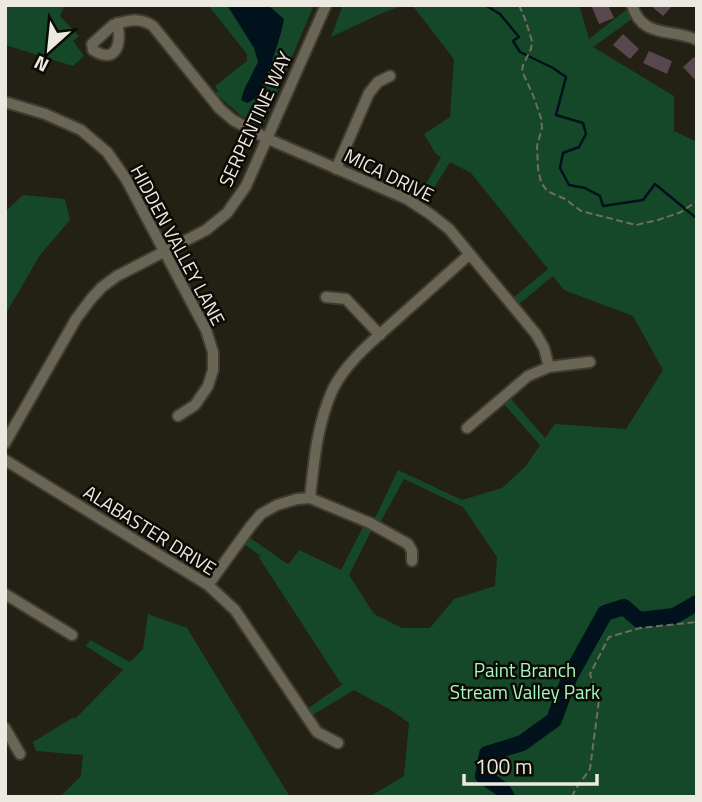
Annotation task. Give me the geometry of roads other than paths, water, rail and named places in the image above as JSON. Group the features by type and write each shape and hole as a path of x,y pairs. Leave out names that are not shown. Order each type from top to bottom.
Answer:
{"street":[{"name":"SERPENTINE WAY","path":"5,443 76,319 102,287 117,276 206,230 227,213 246,186 326,5"},
{"path":"632,5 634,14 654,31 697,40"},
{"name":"MICA DRIVE","path":"117,23 128,20 145,21 153,26 220,109 233,120 268,139 407,199 449,229 536,334 544,348 549,367"},
{"path":"335,169 369,93 378,82 390,76"},
{"name":"HIDDEN VALLEY LANE","path":"5,102 45,114 81,130 107,152 126,179 206,330 213,352 213,370 208,386 195,405 178,416"},
{"path":"310,498 316,442 334,387 348,366 470,254"},
{"path":"327,297 346,299 380,335"},
{"path":"467,428 528,376 549,367 590,362"},
{"name":"ALABASTER DRIVE","path":"5,460 208,585 235,610 317,733 338,743"},
{"path":"208,585 261,514 277,505 297,499 310,498 370,523 408,544 412,551 412,561"},
{"path":"5,594 72,635"},
{"path":"5,728 20,754"}],"water":[{"path":"227,5 268,5 284,19 264,82 256,97 247,103 241,100 258,62 254,48"}],"waterway":[{"path":"485,5 500,14 519,37 513,41 520,52 566,77 556,115 583,123 586,134 579,147 563,153 560,168 569,185 585,188 600,196 603,206 643,200 655,184 697,216"},
{"path":"507,797 502,789 483,776 487,754 522,743 554,720 570,676 605,613 624,607 639,620 674,616 697,603"}],"park label":[{"name":"Paint Branch Stream Valley Park","path":"525,681"}]}
